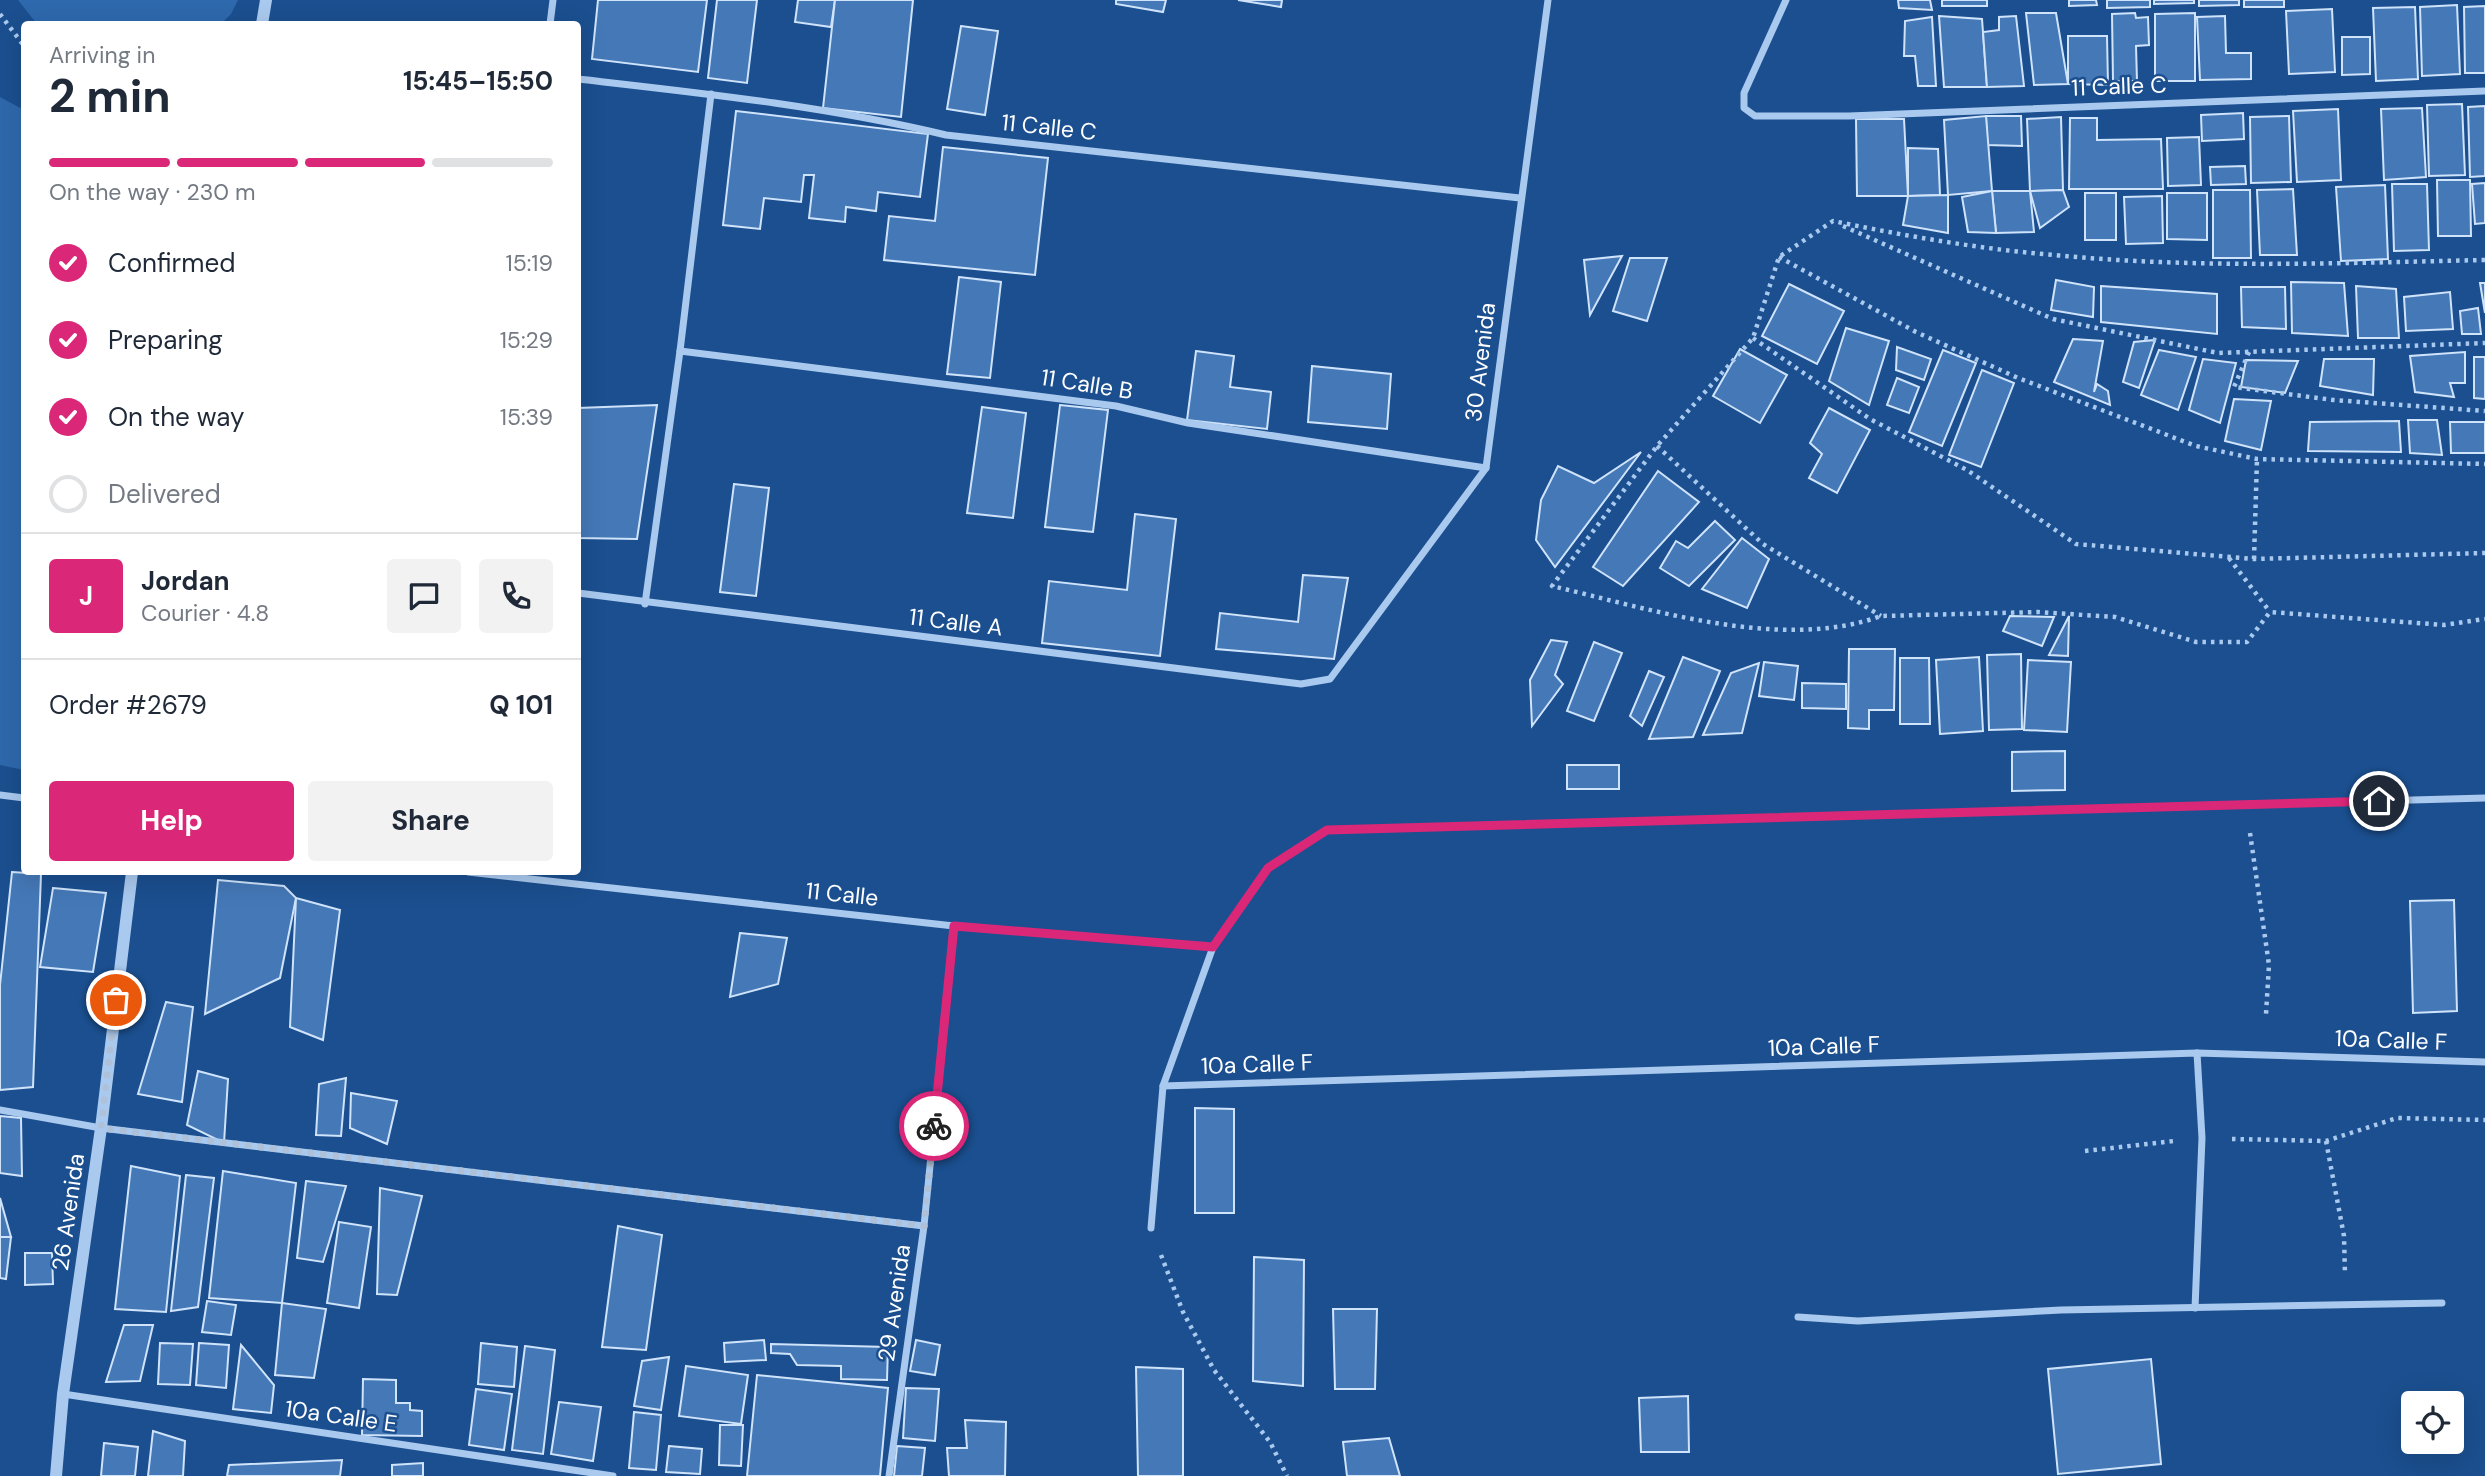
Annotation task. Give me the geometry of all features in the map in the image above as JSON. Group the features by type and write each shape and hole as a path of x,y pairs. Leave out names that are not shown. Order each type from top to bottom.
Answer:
{"street":[{"path":"262,21 266,0"},
{"path":"550,21 553,0"},
{"name":"30 Avenida","path":"1330,679 1486,468 1548,0"},
{"name":"11 Calle C","path":"1786,0 1744,93 1744,107 1755,116 1850,116 2485,91"},
{"name":"11 Calle C","path":"581,79 711,94 860,116 946,135 1520,198"},
{"path":"645,604 680,351 711,94"},
{"name":"11 Calle B","path":"680,351 1116,406 1188,424 1486,468"},
{"name":"11 Calle A","path":"581,593 645,604 1301,684 1330,679"},
{"path":"0,795 21,798"},
{"path":"1151,1228 1163,1086 1213,947 1268,868 1327,830 2485,798"},
{"name":"26 Avenida","path":"56,1476 63,1394 101,1128 132,875"},
{"name":"11 Calle","path":"495,875 954,926 1213,947"},
{"name":"29 Avenida","path":"889,1476 924,1226 954,926"},
{"path":"2195,1308 2202,1138 2197,1053"},
{"name":"10a Calle F","path":"1163,1086 2197,1053 2485,1062"},
{"path":"0,1110 101,1128 924,1226"},
{"path":"1798,1317 1858,1321 2061,1310 2316,1303 2442,1303"},
{"name":"10a Calle E","path":"63,1394 613,1476"}],"path":[{"path":"0,14 21,43"},
{"path":"1833,221 2053,319 2218,353 2485,343"},
{"path":"2270,612 2247,642 2196,642 2115,617 2038,612 1881,616 1856,625 1777,629 1681,616 1552,586 1657,446 1753,338 1779,257 1833,221 1918,239 2055,256 2265,264 2485,260"},
{"path":"1779,257 1916,332 2018,379 2196,446 2258,459 2485,464"},
{"path":"1753,338 1870,419 1967,470 2076,544 2253,559 2485,553"},
{"path":"2249,352 2234,387 2333,400 2485,411"},
{"path":"1657,446 1763,544 1881,616"},
{"path":"2253,559 2258,459"},
{"path":"2228,557 2270,612 2444,625 2485,618"},
{"path":"2246,805 2269,965 2266,1014"},
{"path":"2085,1151 2202,1138 2326,1141 2397,1118 2485,1120"},
{"path":"2326,1141 2344,1236 2346,1288"},
{"path":"1151,1228 1182,1312 1214,1370 1270,1442 1287,1476"}],"shaded area":[{"path":"18,0 238,0 224,21 35,21"},
{"path":"0,97 21,108 21,769 0,765"}],"building":[{"path":"598,0 707,0 698,72 592,59"},
{"path":"717,0 757,0 747,83 708,78"},
{"path":"798,0 835,0 831,27 795,22"},
{"path":"835,0 913,0 901,117 823,108"},
{"path":"1116,0 1166,0 1163,12 1116,4"},
{"path":"1238,0 1282,0 1281,7"},
{"path":"1898,0 1930,0 1932,10 1899,8"},
{"path":"1942,0 1987,0 1987,6 1942,6"},
{"path":"2069,0 2096,0 2097,5 2069,6"},
{"path":"2107,0 2150,0 2150,7 2107,8"},
{"path":"2154,0 2194,0 2194,3 2154,4"},
{"path":"2199,0 2239,0 2239,5 2199,6"},
{"path":"2244,0 2284,0 2284,7 2244,7"},
{"path":"2457,5 2460,74 2422,76 2420,7"},
{"path":"2485,6 2485,73 2465,73 2464,7"},
{"path":"2415,7 2418,79 2376,81 2373,8"},
{"path":"2332,9 2335,72 2289,74 2286,11"},
{"path":"2026,13 2056,13 2068,84 2034,85"},
{"path":"2135,13 2136,18 2148,17 2149,45 2136,46 2137,81 2113,81 2112,14"},
{"path":"2195,13 2195,81 2155,81 2155,14"},
{"path":"1939,16 1982,19 1987,87 1944,87"},
{"path":"2016,16 2024,86 1987,87 1983,32 1999,30 1999,17"},
{"path":"2225,16 2226,53 2251,53 2251,79 2200,80 2197,17"},
{"path":"1932,17 1936,86 1918,86 1915,56 1904,56 1905,21"},
{"path":"961,26 998,31 985,115 947,109"},
{"path":"2068,36 2107,36 2108,85 2068,84"},
{"path":"2342,37 2370,37 2370,74 2342,75"},
{"path":"2462,104 2465,175 2429,176 2427,105"},
{"path":"2485,106 2485,176 2470,177 2468,107"},
{"path":"2422,108 2426,177 2384,180 2381,109"},
{"path":"2338,109 2341,180 2297,182 2293,111"},
{"path":"736,111 928,134 920,197 878,192 876,211 846,207 845,222 809,218 814,175 804,175 801,202 764,198 760,229 723,225"},
{"path":"2243,113 2244,139 2202,141 2201,115"},
{"path":"1986,116 2021,116 2022,146 1987,145"},
{"path":"1986,116 1992,191 1948,195 1944,120"},
{"path":"2289,116 2291,182 2251,183 2250,117"},
{"path":"2061,117 2063,190 2030,191 2027,119"},
{"path":"2070,118 2097,118 2097,140 2161,139 2163,189 2069,189"},
{"path":"1856,119 1904,119 1908,196 1857,196"},
{"path":"2199,137 2201,185 2168,186 2167,138"},
{"path":"943,147 1048,158 1035,275 884,260 889,216 935,221"},
{"path":"1908,148 1938,149 1940,195 1908,196"},
{"path":"2245,166 2246,184 2211,185 2210,167"},
{"path":"2437,180 2470,180 2471,236 2438,236"},
{"path":"2485,183 2485,223 2475,224 2472,184"},
{"path":"2392,184 2427,184 2429,250 2394,251"},
{"path":"2385,185 2388,259 2341,261 2336,187"},
{"path":"2293,189 2297,255 2260,255 2257,190"},
{"path":"2063,190 2069,207 2040,228 2030,191"},
{"path":"2213,190 2250,190 2251,258 2213,258"},
{"path":"1992,191 2030,191 2034,232 1996,233"},
{"path":"1992,191 1996,233 1968,232 1962,197"},
{"path":"2085,193 2116,193 2116,240 2085,240"},
{"path":"2167,193 2207,193 2207,240 2167,239"},
{"path":"1948,195 1948,233 1903,225 1908,196"},
{"path":"2162,196 2163,243 2126,244 2124,197"},
{"path":"1622,256 1590,315 1584,260"},
{"path":"1630,258 1667,258 1647,321 1613,311"},
{"path":"959,277 1001,282 990,378 947,374"},
{"path":"2056,280 2094,287 2093,317 2051,310"},
{"path":"2291,282 2344,283 2348,336 2292,333"},
{"path":"2480,283 2485,283 2485,313"},
{"path":"1789,284 1844,311 1817,364 1762,336"},
{"path":"2101,286 2217,294 2217,334 2101,322"},
{"path":"2356,286 2396,289 2399,338 2358,338"},
{"path":"2241,287 2285,287 2286,329 2242,327"},
{"path":"2450,292 2453,329 2406,331 2404,297"},
{"path":"2478,308 2481,334 2462,334 2460,311"},
{"path":"1846,328 1889,341 1869,405 1829,381"},
{"path":"2073,339 2103,341 2094,392 2097,384 2108,391 2110,405 2054,382"},
{"path":"2155,340 2139,388 2123,382 2134,342"},
{"path":"1897,347 1931,359 1924,380 1896,370"},
{"path":"1740,349 1787,375 1760,423 1713,396"},
{"path":"1943,350 1976,363 1942,446 1909,432"},
{"path":"2159,350 2196,357 2178,410 2141,395"},
{"path":"1196,351 1234,356 1230,387 1271,392 1267,429 1187,420"},
{"path":"2465,352 2465,383 2450,383 2454,397 2415,392 2410,356"},
{"path":"2474,357 2485,357 2485,399 2474,398"},
{"path":"2203,359 2236,363 2220,423 2189,410"},
{"path":"2324,359 2374,359 2373,395 2320,386"},
{"path":"2246,360 2298,361 2285,393 2241,387"},
{"path":"1312,366 1391,374 1387,429 1308,422"},
{"path":"1982,370 2014,383 1981,467 1949,455"},
{"path":"1897,378 1919,387 1909,413 1887,405"},
{"path":"2234,399 2271,401 2261,450 2225,441"},
{"path":"657,405 637,539 581,538 581,408"},
{"path":"1060,405 1108,410 1093,532 1045,527"},
{"path":"982,407 1026,413 1013,518 967,513"},
{"path":"1829,408 1870,430 1837,493 1809,478 1822,454 1810,443"},
{"path":"2408,420 2437,420 2442,455 2410,453"},
{"path":"2399,421 2401,452 2308,451 2310,422"},
{"path":"2450,422 2485,422 2485,453 2451,453"},
{"path":"1641,452 1555,567 1536,540 1541,500 1558,466 1594,483"},
{"path":"1658,471 1699,502 1623,586 1593,567"},
{"path":"734,484 769,488 756,596 720,592"},
{"path":"1135,514 1176,519 1160,656 1042,643 1049,581 1127,590"},
{"path":"1715,521 1735,540 1689,586 1660,568 1676,541 1688,548"},
{"path":"1742,538 1769,559 1747,608 1702,589"},
{"path":"1303,575 1348,578 1334,659 1216,649 1220,613 1298,622"},
{"path":"2010,616 2054,617 2042,646 2003,631"},
{"path":"2069,616 2068,656 2049,655"},
{"path":"1551,640 1567,642 1555,675 1563,684 1532,726 1530,680"},
{"path":"1594,642 1622,653 1594,721 1567,711"},
{"path":"1849,649 1895,649 1894,710 1869,710 1869,729 1848,728"},
{"path":"2021,654 2022,729 1989,730 1987,655"},
{"path":"1683,657 1720,671 1693,737 1649,739"},
{"path":"1979,657 1983,731 1940,734 1936,660"},
{"path":"1900,658 1929,658 1930,724 1900,724"},
{"path":"2028,660 2071,662 2067,732 2024,730"},
{"path":"1764,662 1798,666 1794,700 1759,696"},
{"path":"1759,663 1742,733 1703,735 1731,673"},
{"path":"1649,671 1664,677 1642,726 1630,716"},
{"path":"1802,683 1846,684 1846,709 1802,708"},
{"path":"2065,751 2065,790 2012,791 2012,752"},
{"path":"1567,765 1619,765 1619,789 1567,789"},
{"path":"12,872 41,875 33,1087 0,1090 0,985"},
{"path":"218,880 284,886 296,898 280,978 205,1014"},
{"path":"53,888 106,893 93,972 40,967"},
{"path":"296,898 340,910 323,1040 290,1027"},
{"path":"2454,900 2457,1011 2413,1013 2410,901"},
{"path":"740,933 787,938 778,984 730,997"},
{"path":"166,1002 193,1007 182,1102 138,1094"},
{"path":"198,1071 228,1079 224,1143 187,1125"},
{"path":"346,1078 341,1136 316,1135 319,1084"},
{"path":"351,1093 397,1101 387,1144 350,1128"},
{"path":"1195,1108 1234,1109 1234,1213 1195,1213"},
{"path":"0,1116 21,1118 22,1176 0,1173"},
{"path":"131,1166 180,1176 166,1312 115,1309"},
{"path":"223,1171 296,1183 282,1303 209,1298"},
{"path":"186,1175 214,1178 198,1307 171,1311"},
{"path":"306,1181 346,1186 323,1262 297,1258"},
{"path":"380,1188 422,1196 397,1295 377,1294"},
{"path":"0,1198 11,1237 0,1237"},
{"path":"339,1222 371,1227 359,1308 327,1303"},
{"path":"618,1226 662,1235 646,1350 602,1347"},
{"path":"0,1237 11,1237 6,1279 0,1278"},
{"path":"25,1253 52,1253 53,1284 25,1285"},
{"path":"1254,1257 1304,1260 1303,1386 1253,1381"},
{"path":"207,1301 236,1305 231,1335 202,1332"},
{"path":"282,1303 326,1309 314,1378 275,1375"},
{"path":"1333,1309 1377,1309 1375,1389 1335,1389"},
{"path":"124,1325 153,1325 140,1381 106,1382"},
{"path":"764,1340 766,1360 725,1362 724,1343"},
{"path":"916,1340 940,1345 935,1375 910,1371"},
{"path":"160,1343 193,1344 190,1385 158,1384"},
{"path":"199,1343 229,1345 226,1388 196,1385"},
{"path":"481,1343 517,1347 514,1387 478,1384"},
{"path":"771,1344 888,1347 887,1380 841,1379 841,1366 797,1365 790,1354 771,1353"},
{"path":"241,1345 274,1385 271,1413 233,1409"},
{"path":"525,1346 555,1350 543,1454 512,1450"},
{"path":"669,1357 661,1410 634,1406 642,1361"},
{"path":"2151,1359 2161,1464 2058,1474 2048,1369"},
{"path":"686,1366 748,1375 741,1424 679,1416"},
{"path":"1136,1367 1183,1369 1183,1476 1138,1476"},
{"path":"757,1375 888,1388 880,1476 747,1476"},
{"path":"363,1379 396,1380 396,1403 410,1403 410,1410 422,1411 422,1436 362,1435"},
{"path":"906,1388 939,1389 935,1441 903,1438"},
{"path":"476,1389 512,1394 504,1450 469,1445"},
{"path":"1688,1396 1689,1452 1641,1452 1639,1398"},
{"path":"559,1402 601,1407 593,1461 551,1454"},
{"path":"634,1412 661,1415 656,1470 629,1468"},
{"path":"965,1420 1006,1422 1005,1476 949,1476 947,1448 967,1448"},
{"path":"720,1425 743,1425 741,1466 719,1465"},
{"path":"153,1431 185,1441 183,1476 148,1476"},
{"path":"1389,1438 1400,1476 1347,1476 1343,1442"},
{"path":"104,1443 138,1447 135,1476 101,1476"},
{"path":"669,1446 702,1449 700,1474 666,1472"},
{"path":"897,1446 925,1448 922,1476 894,1476"},
{"path":"342,1460 340,1476 227,1476 229,1465"},
{"path":"423,1463 423,1476 392,1476 392,1465"}],"way so far":[{"path":"116,1000 101,1128 924,1226 934,1126"}],"route":[{"path":"934,1126 954,926 1213,947 1268,868 1327,830 2379,801"}]}
